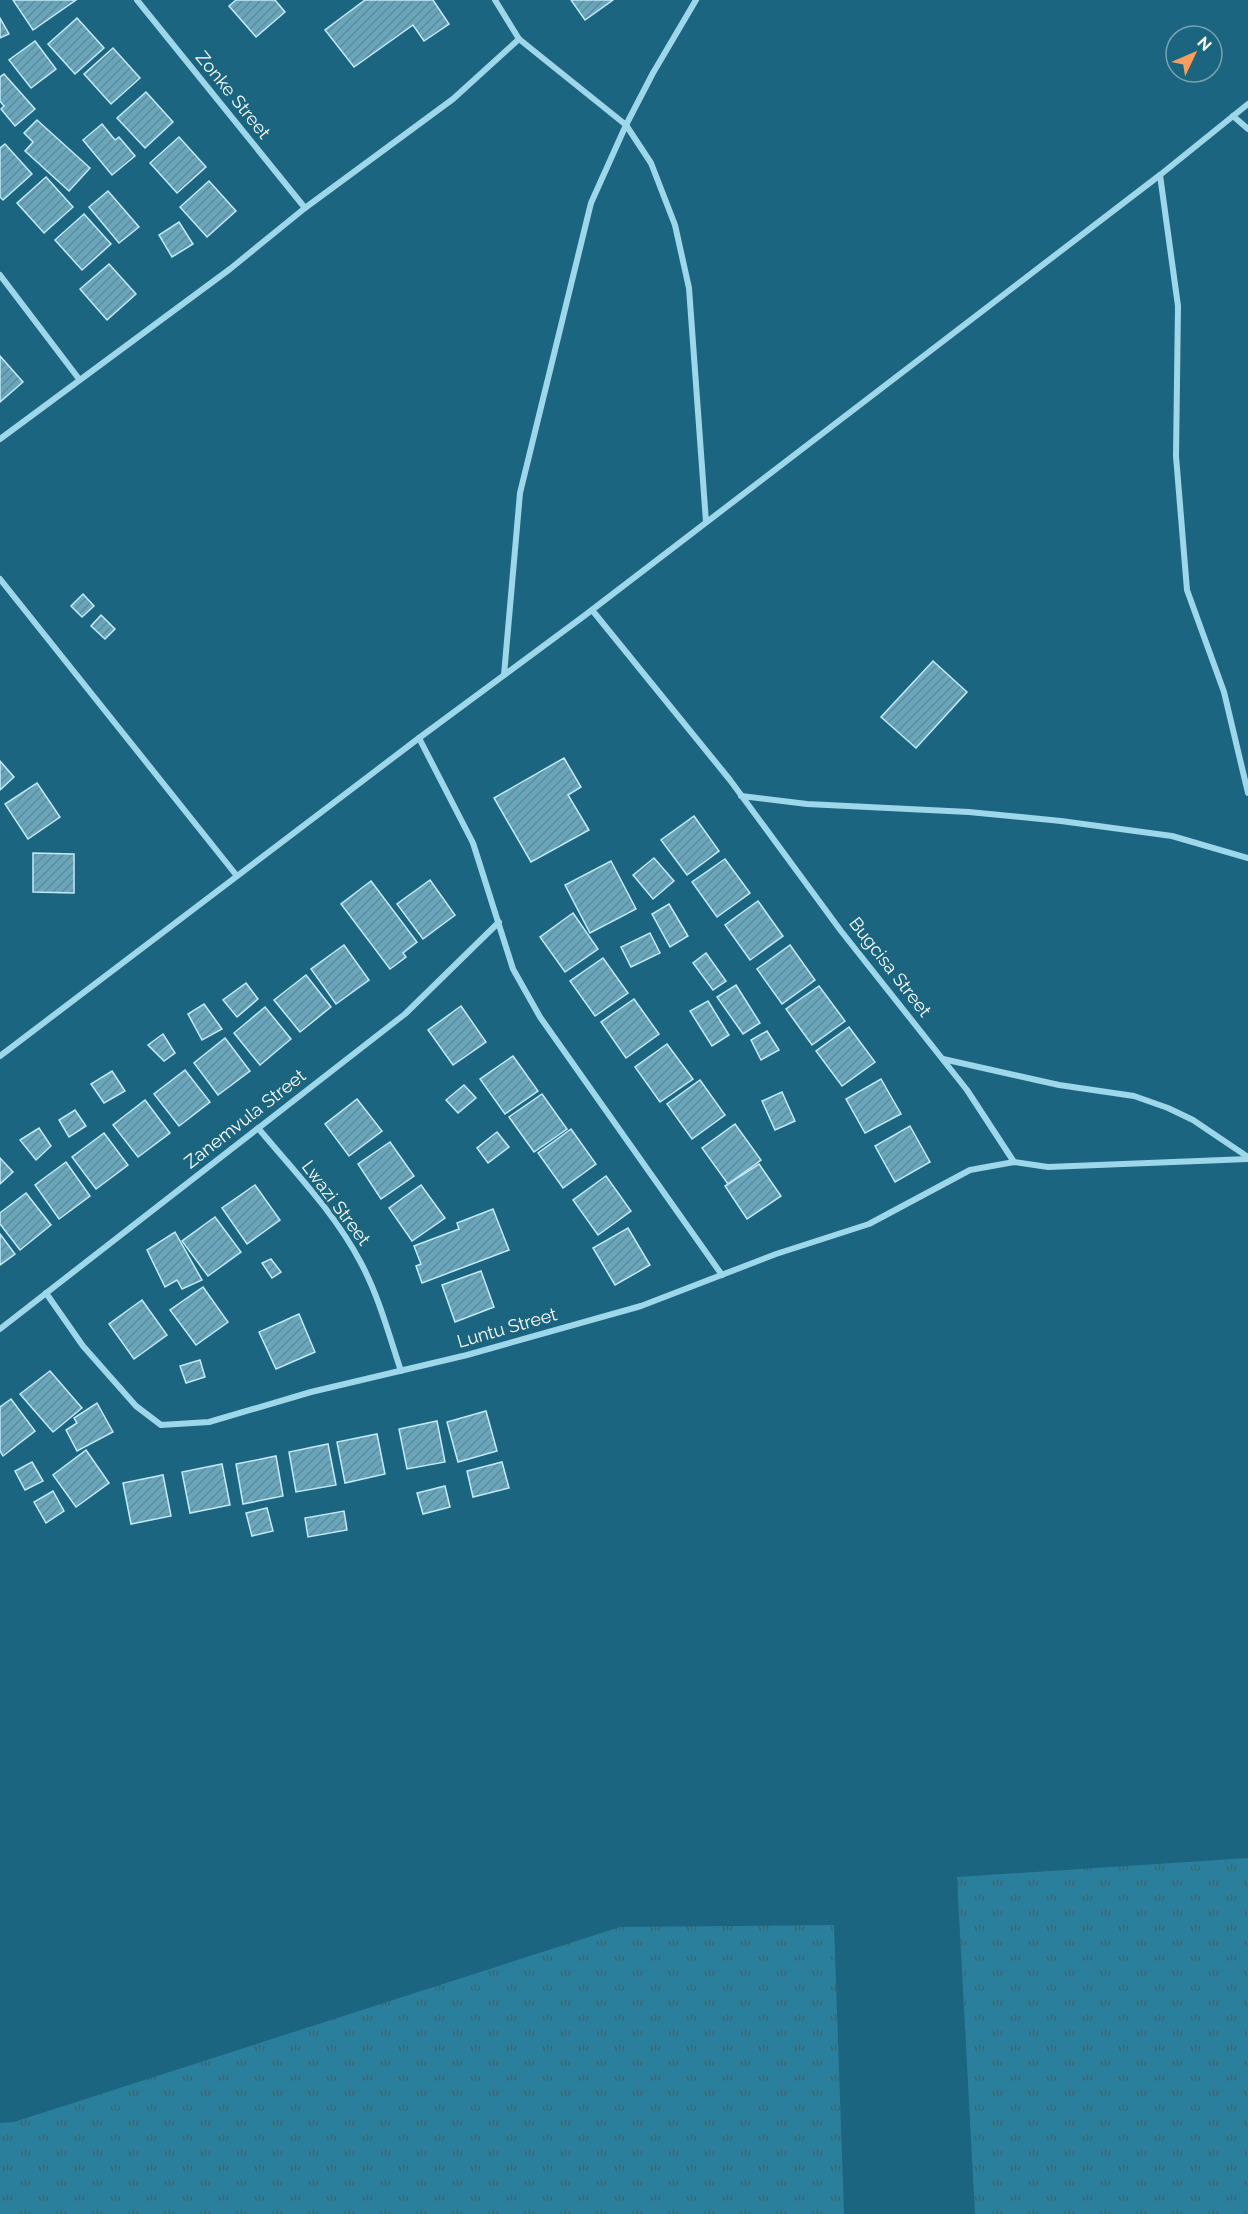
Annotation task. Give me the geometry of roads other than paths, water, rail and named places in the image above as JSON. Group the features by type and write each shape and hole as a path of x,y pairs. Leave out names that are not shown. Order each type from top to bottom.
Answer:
{"street":[{"name":"Zonke Street","path":"136,0 305,208"},
{"path":"495,0 519,39 626,125 651,163 675,225 690,288 706,522"},
{"path":"504,675 520,493 591,203 626,125 696,0"},
{"path":"0,439 230,269 305,208 453,99 519,39"},
{"path":"0,1056 419,738 592,610 1160,175 1248,104"},
{"path":"1233,116 1248,129"},
{"path":"1160,175 1178,306 1176,456 1187,590 1224,692 1248,793"},
{"path":"0,275 79,379"},
{"path":"0,579 237,876"},
{"name":"Bugcisa Street","path":"592,610 741,796 842,931 967,1090 1014,1162"},
{"path":"419,738 473,843 513,969 540,1017 722,1275"},
{"path":"741,796 807,804 969,812 1061,821 1172,836 1248,858"},
{"name":"Zanemvula Street","path":"0,1329 405,1014 499,922"},
{"path":"943,1059 1059,1085 1134,1096 1193,1120 1248,1158"},
{"name":"Lwazi Street","path":"258,1128 336,1222 361,1263 377,1300 401,1371"},
{"path":"1014,1162 1048,1167 1248,1158"},
{"name":"Luntu Street","path":"46,1293 83,1346 136,1406 161,1425 209,1422 312,1392 467,1355 641,1306 776,1254 869,1224 970,1170 1014,1162"}]}
